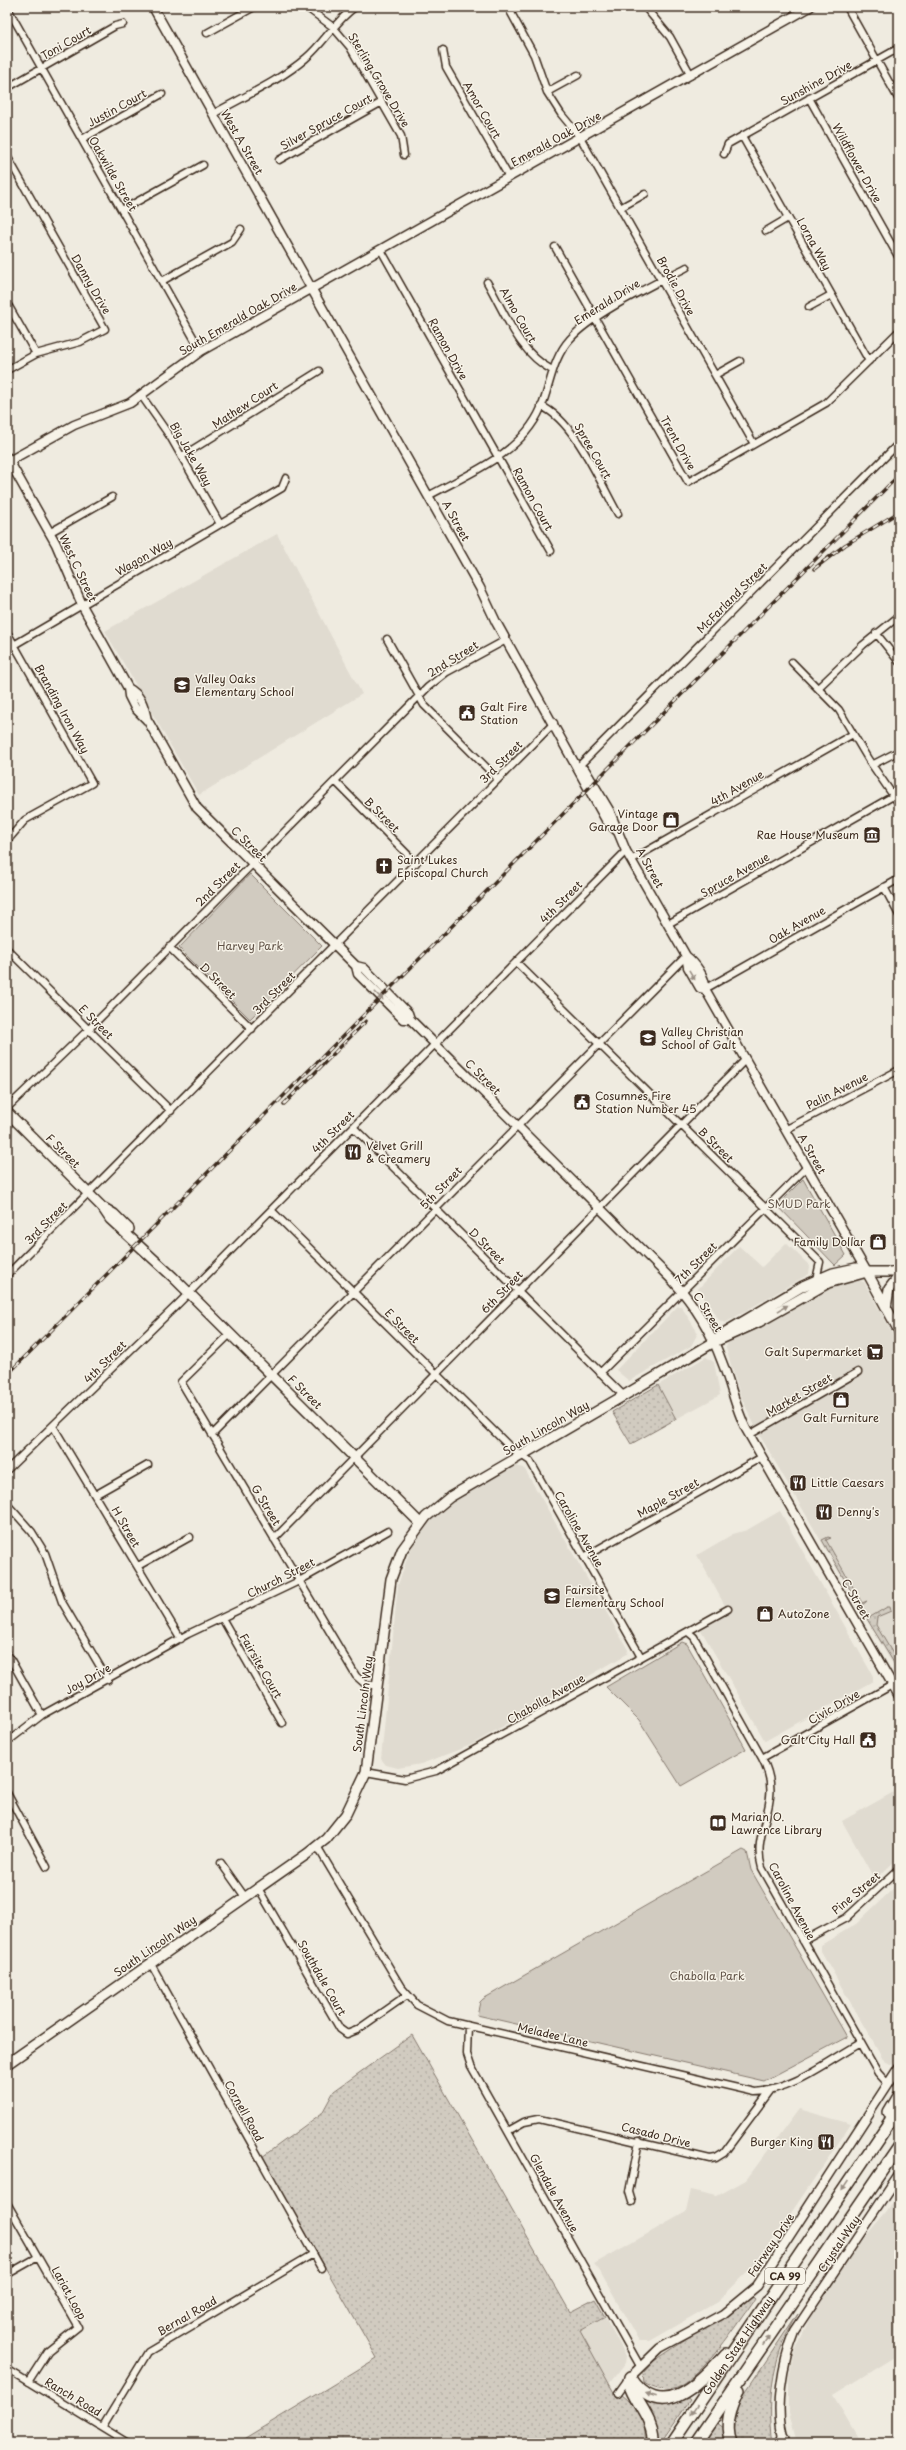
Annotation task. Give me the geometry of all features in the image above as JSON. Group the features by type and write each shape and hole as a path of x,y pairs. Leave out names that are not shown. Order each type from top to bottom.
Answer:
{"highway":[{"path":"861,2162 899,2096"},
{"name":"Golden State Highway","path":"672,2443 899,2108"},
{"name":"Golden State Highway","path":"696,2443 899,2146"},
{"path":"629,2378 638,2390 652,2397 669,2397 685,2393 701,2382 756,2320"},
{"path":"731,2443 728,2432 729,2415 750,2365"},
{"path":"629,2378 636,2400 649,2419 652,2443"}],"main road":[{"name":"F Street","path":"7,1112 102,1207 114,1214 188,1293 420,1523"},
{"name":"South Lincoln Way","path":"714,1342 728,1330 816,1280 856,1268 867,1272"},
{"path":"867,1272 899,1272"},
{"name":"South Lincoln Way","path":"7,2064 317,1846 346,1814 366,1772 391,1579 402,1550 420,1523 450,1497 714,1342 759,1322 828,1283 867,1272"},
{"name":"A Street","path":"867,1272 899,1331"},
{"path":"886,1308 890,1289 899,1276"}],"street":[{"name":"Oakwilde Street","path":"7,7 201,351"},
{"name":"West A Street","path":"153,7 312,289"},
{"path":"207,33 254,7"},
{"name":"Sterling Grove Drive","path":"306,7 333,27 350,47 401,136 404,156"},
{"path":"214,114 298,65 315,50 333,27 355,7"},
{"name":"Brodie Drive","path":"517,7 510,11 534,55 547,92 561,114 580,137 754,444"},
{"path":"645,7 670,37 691,74"},
{"name":"Emerald Oak Drive","path":"312,289 810,7"},
{"path":"847,7 899,100"},
{"name":"Toni Court","path":"42,68 123,24"},
{"name":"Sunshine Drive","path":"724,154 728,144 899,48"},
{"name":"Amor Court","path":"443,50 446,67 509,177"},
{"path":"7,88 42,68"},
{"path":"547,92 578,75"},
{"name":"Justin Court","path":"82,139 162,94"},
{"name":"Wildflower Drive","path":"809,98 899,258"},
{"name":"Silver Spruce Court","path":"279,160 382,102"},
{"name":"Lorna Way","path":"742,136 869,361"},
{"name":"Danny Drive","path":"7,156 105,329 80,342 36,354 7,370"},
{"path":"122,210 203,165"},
{"path":"620,208 645,194"},
{"path":"766,231 788,218"},
{"path":"162,281 232,242 241,229"},
{"path":"555,246 596,318"},
{"name":"Ramon Drive","path":"381,250 498,457"},
{"name":"Emerald Drive","path":"428,496 498,457 524,436 541,406 552,370 570,338 596,318 687,267"},
{"name":"Almo Court","path":"487,282 524,347 534,359 552,370"},
{"name":"South Emerald Oak Drive","path":"8,459 74,426 117,410 141,395 201,351 312,289"},
{"name":"A Street","path":"312,289 428,496 506,640 578,767 585,770 599,793 631,860 686,956 693,962 704,980 705,989 806,1168 867,1272"},
{"path":"809,307 831,294"},
{"path":"7,303 36,354"},
{"name":"Trent Drive","path":"596,318 688,482 826,403 898,333"},
{"path":"715,375 740,361"},
{"name":"Mathew Court","path":"182,456 319,371"},
{"name":"Big Jake Way","path":"141,395 158,418 182,456 220,524"},
{"name":"Spree Court","path":"541,406 556,414 569,428 618,514"},
{"name":"McFarland Street","path":"578,767 899,443"},
{"name":"Ramon Court","path":"498,457 551,551"},
{"name":"West C Street","path":"8,459 64,560 83,606 128,688"},
{"name":"Wagon Way","path":"7,649 83,606 110,587 282,488 286,478"},
{"path":"49,533 112,497"},
{"path":"818,688 876,633 899,616"},
{"name":"Branding Iron Way","path":"7,632 92,783 25,820 7,841"},
{"path":"876,633 899,662"},
{"path":"387,639 425,706 498,779"},
{"name":"2nd Street","path":"7,1108 170,948 419,696 447,672 506,640"},
{"path":"792,662 839,710 872,766 899,804"},
{"name":"C Street","path":"128,688 137,692 143,704 148,721 194,803 334,945 356,966 364,968 408,1013 410,1019 682,1291 702,1319 714,1342 739,1415 749,1435 896,1686 899,1696"},
{"name":"3rd Street","path":"7,1275 89,1194 554,723"},
{"name":"4th Avenue","path":"631,860 853,734"},
{"path":"872,766 899,750"},
{"name":"B Street","path":"335,781 416,863"},
{"name":"Spruce Avenue","path":"668,924 894,795"},
{"name":"4th Street","path":"7,1470 271,1210 626,851"},
{"name":"Oak Avenue","path":"705,989 899,878"},
{"path":"884,887 899,914"},
{"name":"D Street","path":"170,948 252,1029"},
{"name":"E Street","path":"7,949 171,1111"},
{"name":"5th Street","path":"212,1436 517,1125 686,956"},
{"name":"B Street","path":"516,962 599,1042 820,1262 816,1280"},
{"name":"6th Street","path":"274,1539 745,1060"},
{"name":"Palin Avenue","path":"785,1130 899,1070"},
{"name":"D Street","path":"353,1127 624,1396"},
{"name":"7th Street","path":"600,1373 806,1168"},
{"name":"E Street","path":"271,1210 511,1448 521,1455"},
{"name":"G Street","path":"230,1334 181,1382 356,1676 366,1684 378,1686"},
{"name":"Market Street","path":"749,1435 858,1372"},
{"name":"H Street","path":"53,1426 96,1495 181,1639"},
{"name":"Caroline Avenue","path":"521,1455 530,1461 640,1657"},
{"name":"Maple Street","path":"584,1557 762,1457"},
{"path":"96,1495 148,1465"},
{"path":"7,1504 32,1532 45,1553 62,1602 108,1680"},
{"name":"Church Street","path":"181,1639 299,1581 388,1531"},
{"path":"138,1566 190,1537"},
{"name":"Chabolla Avenue","path":"366,1772 406,1779 436,1771 682,1633 688,1632 728,1609"},
{"name":"Fairsite Court","path":"222,1618 282,1723"},
{"name":"Caroline Avenue","path":"688,1632 694,1637 762,1758 772,1787 770,1804 760,1845 760,1861 803,1941 878,2073 888,2084"},
{"name":"Joy Drive","path":"7,1742 42,1715 181,1639"},
{"path":"7,1653 42,1715"},
{"name":"Civic Drive","path":"762,1758 896,1686"},
{"path":"7,1793 47,1867"},
{"name":"Meladee Lane","path":"317,1846 407,1995 417,2005 436,2017 468,2026 745,2090 770,2091 792,2083 861,2043"},
{"path":"221,1863 245,1897"},
{"name":"Pine Street","path":"803,1941 846,1918 899,1869"},
{"name":"Southdale Court","path":"258,1888 340,2029 347,2034 358,2030 407,1995"},
{"name":"Cornell Road","path":"150,1964 321,2268"},
{"name":"Glendale Avenue","path":"468,2026 469,2061 640,2366"},
{"name":"Fairway Drive","path":"618,2393 640,2366 665,2345 734,2306 757,2286 899,2067"},
{"name":"Casado Drive","path":"508,2131 524,2122 539,2119 639,2141 710,2159 716,2158 724,2153 770,2091"},
{"path":"632,2202 629,2192 639,2141"},
{"name":"Crystal Way","path":"783,2442 780,2421 783,2378 788,2351 795,2331 899,2175"},
{"name":"Lariat Loop","path":"7,2203 78,2327 48,2351 28,2382"},
{"name":"Bernal Road","path":"103,2426 148,2352 313,2254"},
{"path":"8,2274 38,2257"},
{"name":"Ranch Road","path":"7,2369 103,2426 128,2443"}],"shaded area":[{"path":"277,534 362,694 199,795 105,631"},
{"path":"786,1243 810,1266 809,1274 725,1323 719,1320 698,1289 739,1246 762,1267"},
{"path":"856,1279 864,1282 899,1345 899,1675 759,1434 740,1395 726,1348 728,1341 836,1283"},
{"path":"899,1285 899,1313 894,1304 893,1296"},
{"path":"678,1306 681,1306 698,1333 691,1346 629,1381 616,1370"},
{"path":"706,1357 714,1362 720,1395 676,1419 658,1385"},
{"path":"515,1466 524,1468 628,1650 627,1654 471,1745 421,1764 398,1768 386,1765 381,1759 398,1585 410,1550 432,1519 458,1498"},
{"path":"780,1511 873,1676 873,1681 765,1741 701,1630 729,1613 697,1555 733,1534 747,1530"},
{"path":"899,1789 899,1857 875,1880 842,1821"},
{"path":"899,1883 899,2053 892,2064 885,2063 821,1951 821,1945 856,1924"},
{"path":"799,2109 851,2124 758,2262 717,2302 649,2341 639,2341 599,2270 594,2264 686,2212 691,2190 717,2196 746,2180"},
{"path":"899,2194 899,2354 833,2395 861,2443 797,2443 789,2413 789,2377 794,2353 814,2310 857,2247 886,2213"},
{"path":"605,2317 626,2356 625,2363 609,2384 580,2331"}],"green space":[{"name":"Harvey Park","path":"250,874 322,946 250,1019 179,948"},
{"name":"SMUD Park","path":"803,1179 846,1255 835,1265 777,1205"},
{"path":"658,1385 676,1419 631,1444 612,1412"},
{"path":"828,1537 831,1538 826,1540 862,1603 867,1601 860,1607 822,1540"},
{"path":"887,1607 890,1607 891,1611 877,1617 876,1625 899,1664 899,1671 867,1619"},
{"path":"682,1642 687,1644 746,1749 681,1786 639,1720 606,1687"},
{"name":"Chabolla Park","path":"743,1850 747,1852 751,1870 847,2037 764,2081 477,2015 480,2002 483,1999"},
{"path":"412,2035 570,2312 595,2299 605,2317 580,2331 617,2398 622,2394 637,2410 643,2422 645,2443 237,2443 377,2358 262,2157 322,2113 334,2091"},
{"path":"752,2296 755,2299 730,2335 697,2373 686,2382 676,2388 668,2390 651,2387 644,2383 643,2373 654,2361"},
{"path":"798,2313 783,2344 774,2376 771,2409 773,2443 738,2443 734,2433 738,2403"},
{"path":"684,2395 690,2400 663,2439 656,2435 651,2412 644,2403 646,2399"},
{"path":"716,2424 723,2429 726,2443 703,2443"}],"railway":[{"path":"7,1375 899,475"},
{"path":"814,569 845,545 899,512"},
{"path":"284,1104 366,1021"}],"place":[{"name":"Valley Oaks Elementary School","path":"182,685"},
{"name":"Galt Fire Station","path":"467,713"},
{"name":"Vintage Garage Door","path":"671,820"},
{"name":"Rae House Museum","path":"872,835"},
{"name":"Saint Lukes Episcopal Church","path":"384,866"},
{"name":"Valley Christian School of Galt","path":"648,1038"},
{"name":"Cosumnes Fire Station Number 45","path":"582,1102"},
{"name":"Velvet Grill & Creamery","path":"353,1152"},
{"name":"Family Dollar","path":"878,1242"},
{"name":"Galt Supermarket","path":"875,1352"},
{"name":"Galt Furniture","path":"841,1400"},
{"name":"Little Caesars","path":"798,1483"},
{"name":"Denny's","path":"824,1512"},
{"name":"Fairsite Elementary School","path":"552,1596"},
{"name":"AutoZone","path":"765,1614"},
{"name":"Galt City Hall","path":"868,1740"},
{"name":"Marian O. Lawrence Library","path":"718,1823"},
{"name":"Burger King","path":"826,2142"}]}
